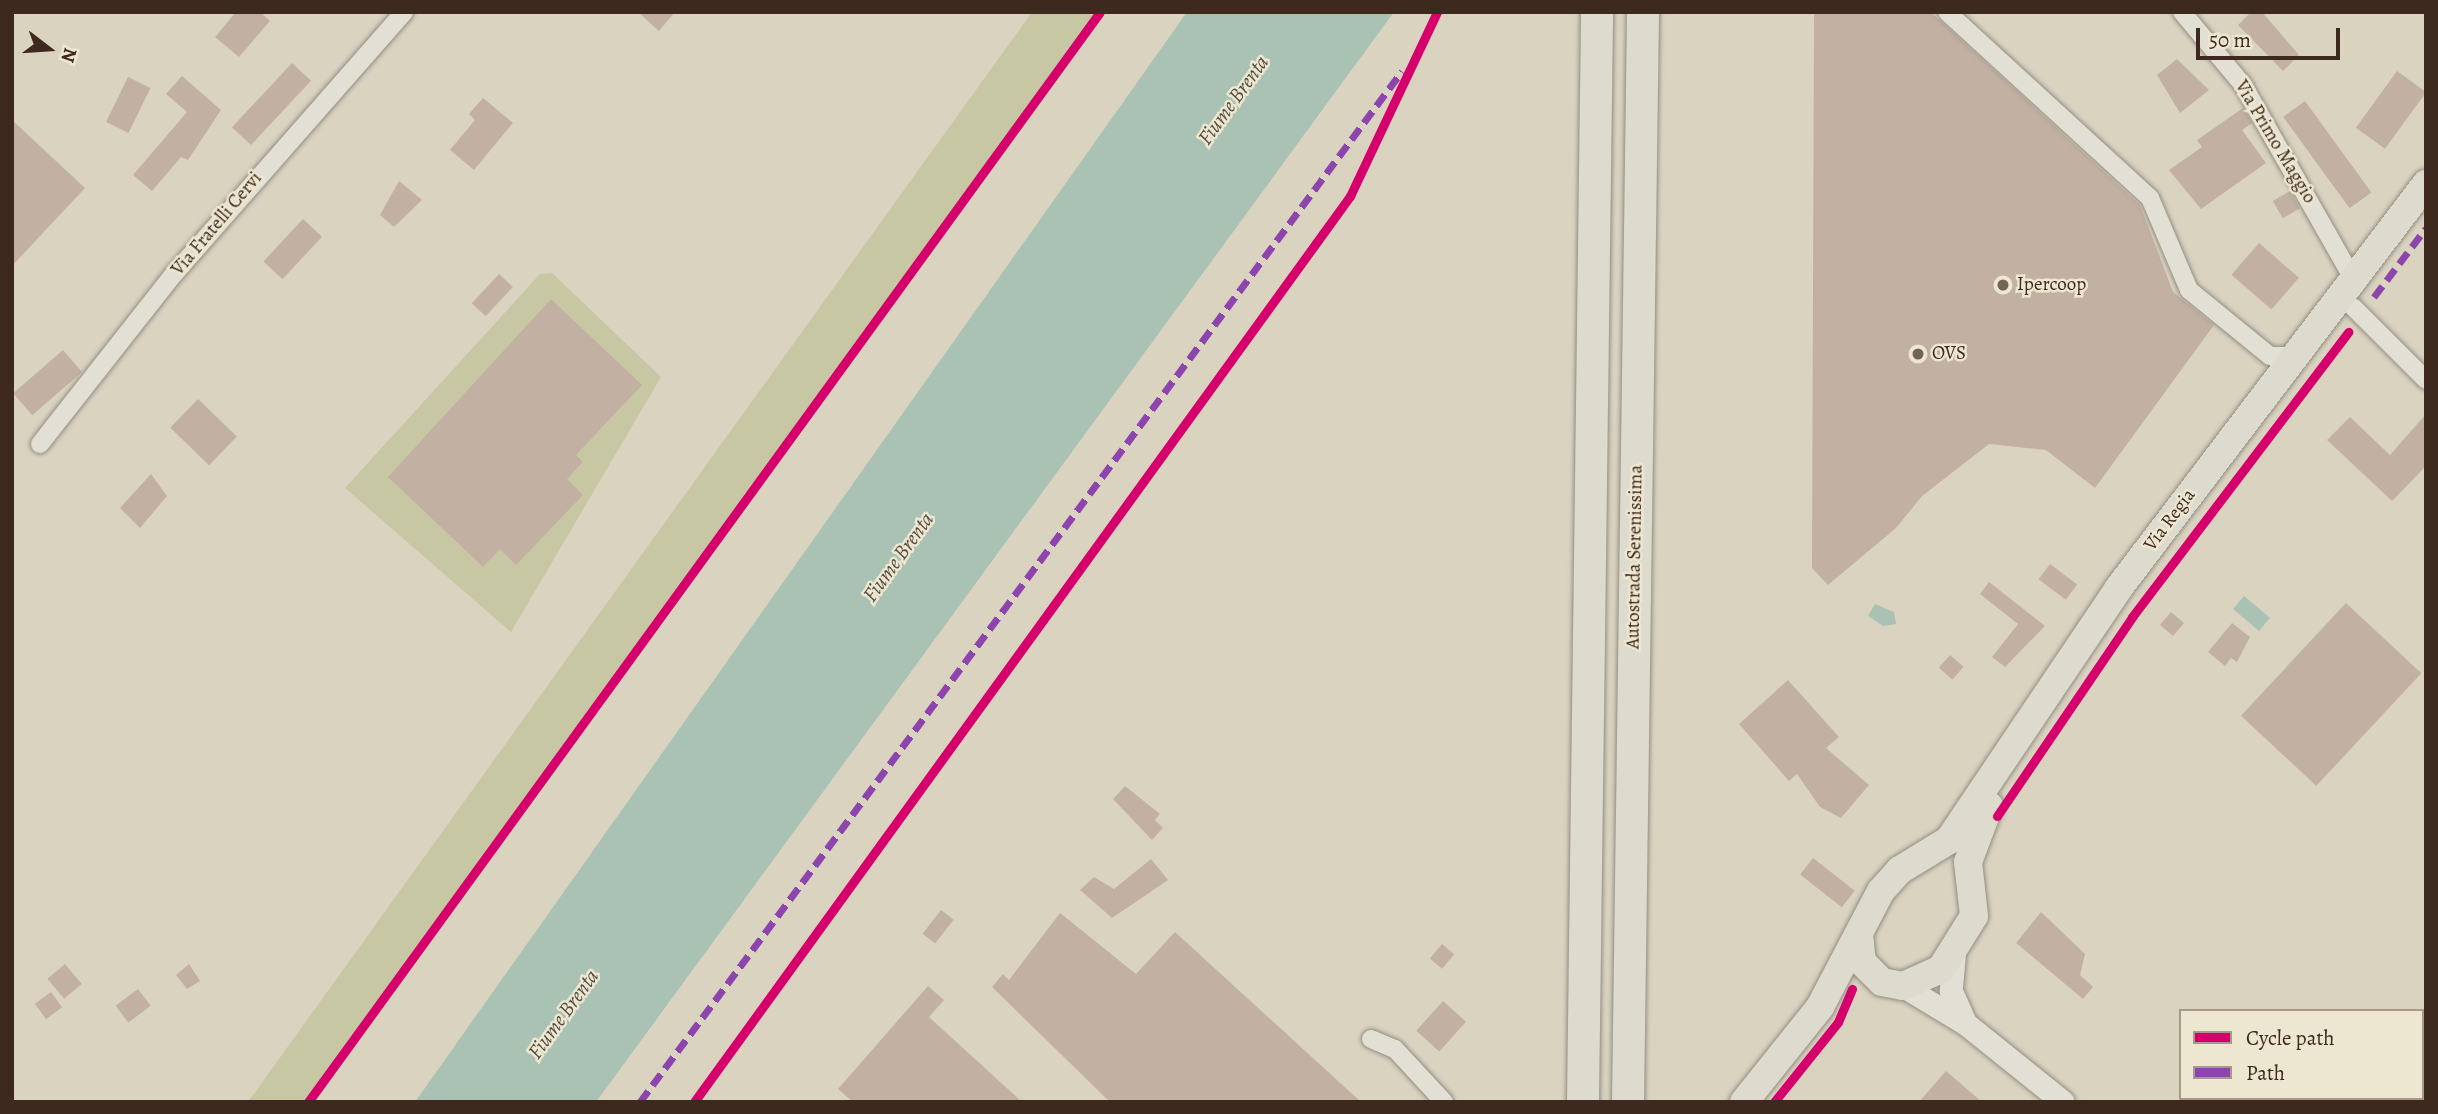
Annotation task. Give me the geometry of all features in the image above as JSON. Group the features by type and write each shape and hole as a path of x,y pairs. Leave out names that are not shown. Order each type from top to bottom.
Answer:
{"highway":[{"path":"1583,1102 1597,12"},
{"name":"Autostrada Serenissima","path":"1628,1102 1643,12"}],"main road":[{"name":"Via Regia","path":"1820,1007 1852,989 1929,978 1954,953 1974,916 1969,879 1971,843 1987,810 2160,560 2354,294 2426,184"},
{"name":"Via Regia","path":"1744,1102 1820,1007 1881,891 1900,870 1949,840 2118,589 2296,356 2426,212"},
{"path":"1921,859 1940,858 1969,879"},
{"path":"1859,933 1862,962 1893,984"}],"street":[{"name":"Via Fratelli Cervi","path":"40,444 174,274 404,12"},
{"path":"1949,12 2150,198 2189,290 2270,356 2296,356"},
{"name":"Via Primo Maggio","path":"2182,12 2243,85 2354,294 2426,380"},
{"path":"1954,953 1951,991 1966,1024"},
{"path":"1893,984 1966,1024 2063,1102"},
{"path":"1371,1039 1395,1049 1444,1102"}],"shaded area":[{"path":"1032,12 1100,12 308,1102 248,1102"},
{"path":"552,273 661,377 511,632 345,488 540,274"}],"water":[{"name":"Fiume Brenta","path":"1187,12 1394,12 596,1102 415,1102"},
{"path":"2244,596 2270,618 2259,631 2233,609"},
{"path":"1875,604 1894,612 1896,624 1883,626 1868,616"}],"building":[{"path":"236,12 260,12 270,21 239,57 215,37"},
{"path":"638,12 675,12 659,31"},
{"path":"1814,12 1931,12 2140,205 2173,292 2214,325 2095,488 2046,450 1989,444 1922,496 1896,528 1828,585 1812,568"},
{"path":"2251,12 2262,12 2299,55 2283,71 2238,25"},
{"path":"2177,59 2209,90 2180,113 2157,75"},
{"path":"292,63 311,81 251,145 232,127"},
{"path":"2397,71 2426,92 2385,149 2356,128"},
{"path":"182,76 221,110 188,160 181,157 152,191 133,175 187,112 166,94"},
{"path":"128,77 150,88 129,133 106,122"},
{"path":"483,98 513,123 474,170 450,150 475,120 469,114"},
{"path":"2305,101 2371,192 2350,208 2283,117"},
{"path":"2243,108 2252,123 2242,130 2266,163 2201,209 2169,170 2202,147 2197,140"},
{"path":"12,120 85,188 12,266"},
{"path":"399,181 422,200 394,227 380,215"},
{"path":"2290,191 2300,208 2283,218 2273,201"},
{"path":"303,219 322,237 282,279 263,261"},
{"path":"2259,243 2299,278 2271,309 2231,275"},
{"path":"499,274 513,287 486,316 472,303"},
{"path":"551,299 642,385 576,455 583,462 567,479 583,495 516,565 500,549 483,567 388,477"},
{"path":"63,350 82,372 32,415 13,393"},
{"path":"198,399 237,437 209,465 170,428"},
{"path":"2426,414 2426,466 2392,501 2327,440 2350,417 2390,455"},
{"path":"151,474 167,496 140,528 120,508"},
{"path":"2050,564 2077,584 2066,600 2039,579"},
{"path":"1989,582 2045,626 2005,667 1992,657 2018,624 1980,594"},
{"path":"2346,603 2421,673 2316,786 2241,716"},
{"path":"2171,612 2184,623 2173,636 2160,625"},
{"path":"2232,623 2250,637 2237,662 2231,658 2225,666 2208,652"},
{"path":"1950,655 1964,667 1952,680 1939,668"},
{"path":"1788,680 1839,737 1826,748 1869,785 1841,818 1820,807 1797,774 1789,781 1739,724"},
{"path":"1125,786 1160,814 1155,820 1163,828 1152,840 1113,799"},
{"path":"1813,858 1855,891 1842,907 1800,875"},
{"path":"1151,859 1168,880 1112,918 1080,890 1094,877 1114,889"},
{"path":"941,910 954,920 935,943 923,934"},
{"path":"2041,912 2085,954 2080,975 2093,987 2083,999 2016,943"},
{"path":"1060,913 1136,974 1175,932 1361,1102 1110,1102 992,987 1003,974 1009,980"},
{"path":"1442,944 1454,954 1442,969 1430,959"},
{"path":"65,964 82,984 64,999 47,979"},
{"path":"189,964 200,981 187,989 176,975"},
{"path":"928,986 944,1000 929,1017 1022,1102 853,1102 838,1089"},
{"path":"138,989 151,1006 128,1023 116,1006"},
{"path":"51,992 62,1007 46,1019 35,1004"},
{"path":"1443,1001 1466,1022 1439,1051 1416,1031"},
{"path":"1946,1071 1982,1102 1919,1102"}],"marked path":[{"path":"640,1102 1402,71"},
{"path":"2374,297 2426,228"}],"cycle path":[{"path":"308,1102 1100,12"},
{"path":"694,1102 1350,196 1437,12"},
{"path":"1997,816 2132,617 2348,332"},
{"path":"1774,1102 1838,1022 1852,989"}],"place":[{"name":"Ipercoop","path":"2003,285"},
{"name":"OVS","path":"1918,354"}]}
